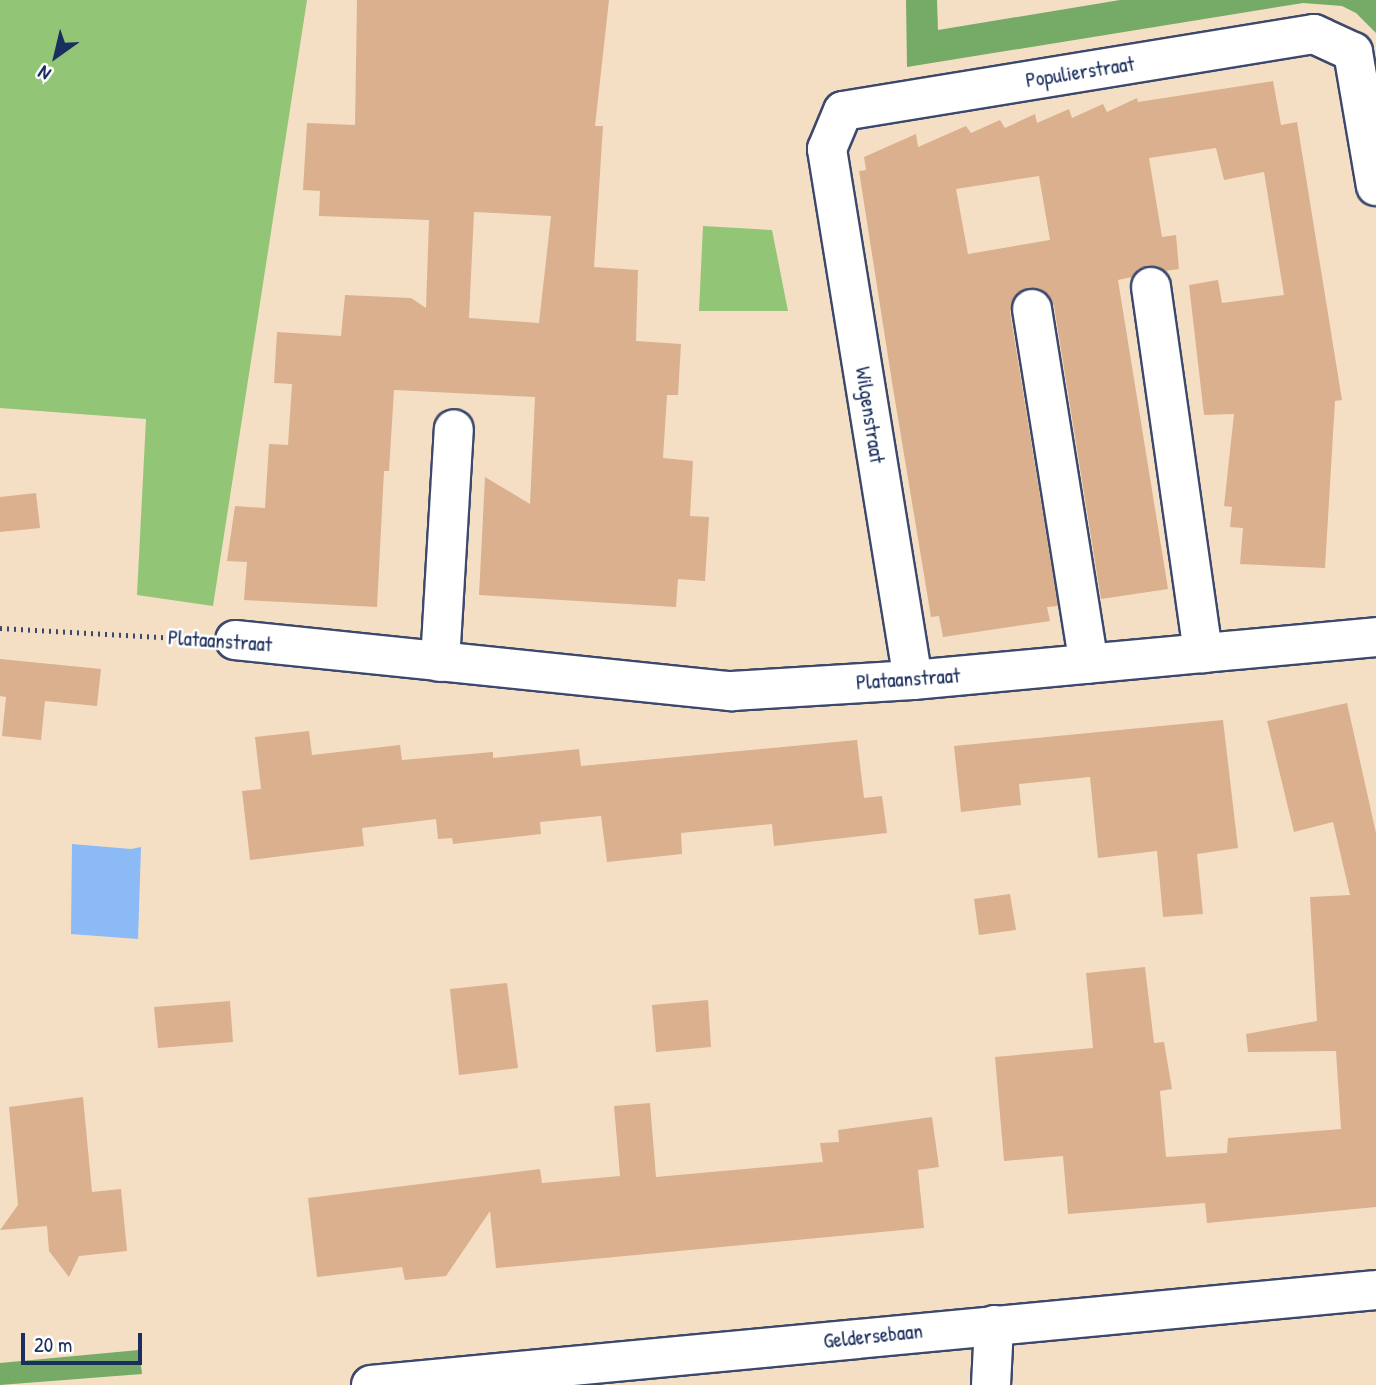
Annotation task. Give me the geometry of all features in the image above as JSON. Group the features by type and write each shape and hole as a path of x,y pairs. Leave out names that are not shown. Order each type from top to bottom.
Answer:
{"street":[{"name":"Populierstraat","path":"827,149 843,111 1314,34 1353,52 1376,186"},
{"name":"Wilgenstraat","path":"827,149 913,680"},
{"path":"1151,287 1203,653"},
{"path":"1032,309 1089,663"},
{"path":"440,662 454,429"},
{"name":"Plataanstraat","path":"235,640 732,691 913,680 1376,636"},
{"name":"Geldersebaan","path":"371,1385 1376,1290"},
{"path":"991,1385 994,1325"}],"path":[{"name":"Plataanstraat","path":"0,628 235,640"}],"green space":[{"path":"0,0 307,0 213,606 137,595 146,419 0,408"},
{"path":"906,0 937,0 938,30 1120,0 1376,0 1376,33 1356,13 1342,6 1303,3 907,67"},
{"path":"703,226 772,230 788,311 699,311"},
{"path":"139,1350 142,1374 0,1385 0,1363"}],"water":[{"path":"72,844 131,849 141,847 138,939 71,934"}],"building":[{"path":"357,0 609,0 595,126 603,126 594,267 638,270 636,341 681,344 678,395 667,395 663,458 693,461 690,516 709,517 705,581 678,579 676,607 479,595 485,477 530,504 535,397 394,390 389,471 384,471 377,607 244,600 247,562 227,561 235,506 265,508 269,444 288,445 292,384 274,383 277,332 341,336 345,295 411,298 426,308 429,220 319,216 320,191 303,190 307,123 355,125","holes":["474,212 551,216 539,323 469,318"]},
{"path":"1273,81 1281,125 1297,122 1342,400 1335,401 1325,568 1240,564 1243,528 1230,527 1232,507 1224,506 1234,414 1204,415 1189,285 1218,280 1222,303 1284,295 1264,172 1224,180 1216,148 1149,158 1162,237 1176,235 1179,269 1165,271 1147,266 1138,269 1132,277 1118,280 1168,589 1101,599 1054,306 1049,296 1040,289 1028,288 1018,293 1012,301 1010,312 1058,606 1047,607 1050,621 943,637 939,616 931,617 892,382 859,171 866,170 864,157 916,134 918,147 966,126 971,133 1000,120 1005,128 1035,114 1037,123 1069,109 1072,118 1103,104 1107,112 1137,98 1138,102","holes":["1039,176 1050,240 968,254 956,189"]},
{"path":"36,493 40,528 0,532 0,497"},
{"path":"0,659 101,669 97,706 45,701 41,740 2,736 6,697 0,696"},
{"path":"1347,703 1376,833 1376,1207 1207,1223 1205,1203 1068,1214 1063,1156 1004,1161 995,1057 1093,1048 1086,973 1145,967 1154,1043 1164,1042 1172,1089 1160,1091 1166,1157 1227,1153 1228,1138 1341,1129 1336,1051 1248,1052 1246,1034 1317,1021 1310,897 1350,895 1333,822 1294,832 1267,721"},
{"path":"1223,720 1238,848 1197,854 1203,914 1163,917 1157,851 1098,858 1090,777 1019,784 1021,805 961,812 954,746"},
{"path":"309,731 312,755 400,745 402,760 493,752 493,758 579,749 581,766 857,740 864,798 882,796 887,833 774,846 772,824 681,833 682,854 607,862 601,816 540,822 541,834 453,844 452,838 438,839 436,819 362,828 364,846 250,860 242,791 261,789 255,737"},
{"path":"1010,894 1016,930 979,935 974,899"},
{"path":"507,983 518,1068 459,1075 450,989"},
{"path":"708,1000 711,1047 656,1052 652,1005"},
{"path":"230,1001 233,1042 158,1048 154,1007"},
{"path":"83,1097 92,1192 121,1189 127,1251 79,1256 69,1277 49,1251 47,1226 0,1230 18,1205 9,1107"},
{"path":"650,1103 656,1177 823,1162 820,1143 839,1142 838,1130 932,1117 939,1167 918,1170 924,1228 496,1268 490,1211 446,1276 405,1280 402,1267 317,1277 308,1198 540,1169 542,1183 620,1176 614,1106"}]}
